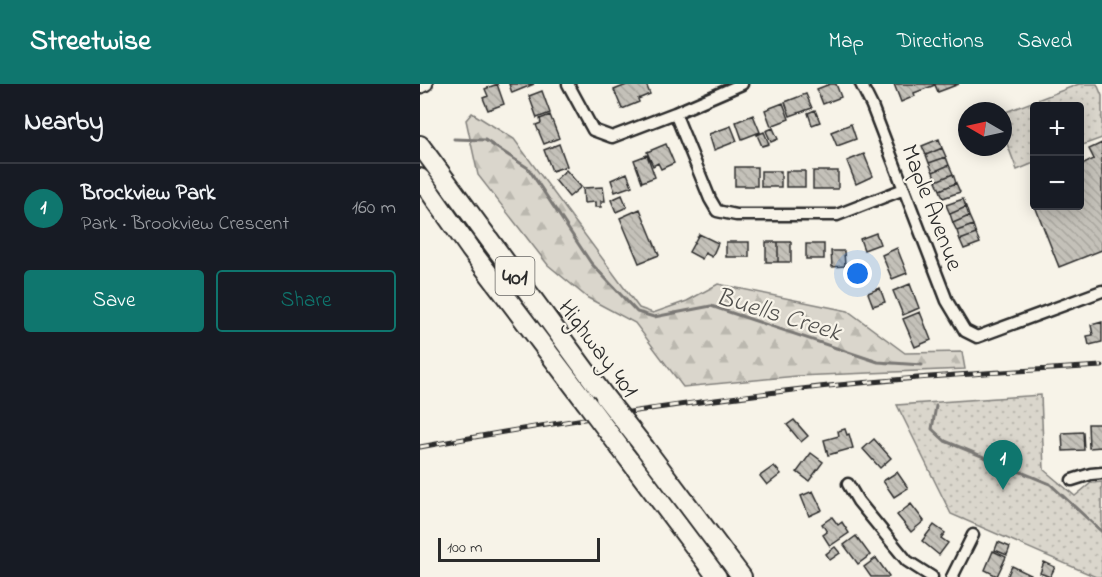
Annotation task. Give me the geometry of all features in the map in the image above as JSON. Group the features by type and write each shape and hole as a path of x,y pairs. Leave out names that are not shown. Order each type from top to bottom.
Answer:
{"highway":[{"name":"Highway 401","path":"423,149 604,397 742,577"},
{"name":"Highway 401","path":"420,178 470,249 717,577"}],"street":[{"path":"420,87 426,84"},
{"path":"568,84 592,130 612,137 742,84"},
{"name":"Maple Avenue","path":"861,84 947,301 965,331 977,337 1102,291"},
{"path":"675,113 710,199 717,210 736,215 837,215 904,189"},
{"path":"1072,480 1102,473"},
{"path":"848,484 858,501 907,561 932,577"},
{"path":"952,577 973,535"}],"green space":[{"path":"1079,84 1097,84 1102,96 1102,138 1084,145 1084,102 1032,102"},
{"path":"1030,103 1030,165 1017,170 1012,156 1012,110"},
{"path":"472,113 514,139 639,308 653,313 687,301 718,284 848,311 905,353 962,352 965,369 797,376 683,387 635,323 588,298 548,265 478,175 466,120"},
{"path":"1041,395 1044,470 1075,496 1091,483 1102,482 1102,577 1096,577 951,514 897,405"}],"building":[{"path":"497,84 504,104 488,110 483,98 488,96 485,89"},
{"path":"509,84 534,84 512,93"},
{"path":"629,84 646,84 650,94 638,99 639,102 622,109 614,90"},
{"path":"836,84 841,97 823,104 817,89"},
{"path":"894,84 959,84 938,92 935,85 914,93 915,96 901,102"},
{"path":"542,91 550,113 537,118 529,96"},
{"path":"806,94 812,108 790,116 785,102"},
{"path":"783,103 789,119 771,126 765,110"},
{"path":"815,110 820,122 812,125 808,113"},
{"path":"550,115 559,138 544,144 536,125 541,123 540,119"},
{"path":"753,115 760,132 742,139 736,122"},
{"path":"851,124 856,139 837,146 831,132"},
{"path":"731,126 737,141 714,150 709,134"},
{"path":"773,128 778,139 771,142 766,131"},
{"path":"764,132 769,144 762,146 757,135"},
{"path":"939,139 942,148 926,155 922,146"},
{"path":"1102,143 1102,250 1059,267 1037,210 1084,210 1084,164 1094,159 1089,149"},
{"path":"559,144 567,166 552,171 544,150"},
{"path":"666,144 674,163 661,169 658,163 653,166 647,152"},
{"path":"942,148 946,157 929,163 926,155"},
{"path":"864,154 873,176 856,184 847,161"},
{"path":"647,155 655,177 642,182 634,160"},
{"path":"946,157 949,165 933,172 929,163"},
{"path":"949,165 953,174 936,181 933,172"},
{"path":"735,167 757,167 757,186 735,186"},
{"path":"566,170 581,187 569,197 555,180"},
{"path":"761,171 781,171 781,187 761,187"},
{"path":"786,171 805,171 805,187 786,187"},
{"path":"813,171 838,171 838,189 813,189"},
{"path":"627,173 632,186 615,192 611,180"},
{"path":"953,174 956,183 940,190 936,181"},
{"path":"956,183 960,192 943,198 940,190"},
{"path":"603,187 605,201 601,201 601,207 595,207 595,202 584,203 583,188"},
{"path":"622,195 627,207 616,212 611,200"},
{"path":"963,199 966,207 950,214 946,205"},
{"path":"966,207 969,216 953,223 950,214"},
{"path":"640,209 659,255 639,263 620,218"},
{"path":"969,216 973,225 957,231 953,223"},
{"path":"973,225 976,234 960,240 957,231"},
{"path":"876,233 880,244 864,250 860,239"},
{"path":"699,234 718,243 712,257 705,253 702,259 689,252"},
{"path":"976,234 980,243 964,249 960,240"},
{"path":"726,242 749,242 749,257 726,257"},
{"path":"766,242 778,242 778,262 766,262"},
{"path":"778,242 791,242 791,262 778,262"},
{"path":"806,244 824,244 824,259 806,259"},
{"path":"897,248 907,273 892,279 882,255"},
{"path":"831,251 844,251 845,266 832,267"},
{"path":"910,284 919,308 903,315 893,291"},
{"path":"880,288 885,302 873,306 868,293"},
{"path":"920,312 931,340 915,347 903,319"},
{"path":"1102,322 1102,342 1089,345 1087,336 1093,335 1091,325"},
{"path":"794,420 808,436 801,442 787,425"},
{"path":"1088,424 1102,424 1102,447 1089,448"},
{"path":"845,429 853,448 828,455 824,440 839,436 838,431"},
{"path":"1083,432 1084,450 1063,451 1062,433"},
{"path":"874,439 891,458 880,468 863,449"},
{"path":"811,453 823,462 809,481 797,472"},
{"path":"774,466 781,474 767,485 760,476"},
{"path":"897,472 908,488 894,497 883,481"},
{"path":"813,491 822,510 809,516 801,496"},
{"path":"911,504 924,521 911,532 897,515"},
{"path":"832,517 838,525 842,522 849,533 830,546 823,535 827,532 822,524"},
{"path":"934,525 945,533 941,538 948,543 939,555 922,541"},
{"path":"856,536 870,555 858,564 844,545"},
{"path":"998,542 1010,547 1007,555 995,550"},
{"path":"835,547 840,553 830,560 826,554"},
{"path":"993,551 1006,557 997,576 985,570"},
{"path":"876,558 888,577 871,577 864,567"},
{"path":"1044,562 1055,567 1050,577 1040,573"},
{"path":"1012,566 1031,575 1030,577 1007,577"}],"waterway":[{"name":"Buells Creek","path":"454,139 485,140 528,168 591,263 637,312 654,317 711,306 878,362 922,365"},
{"name":"Buells Creek","path":"936,406 932,429 945,441 1050,484 1102,532"}],"railway":[{"path":"420,447 513,430 793,390 986,373 1102,366"}],"place":[{"name":"Brockview Park","path":"1003,490"}]}
